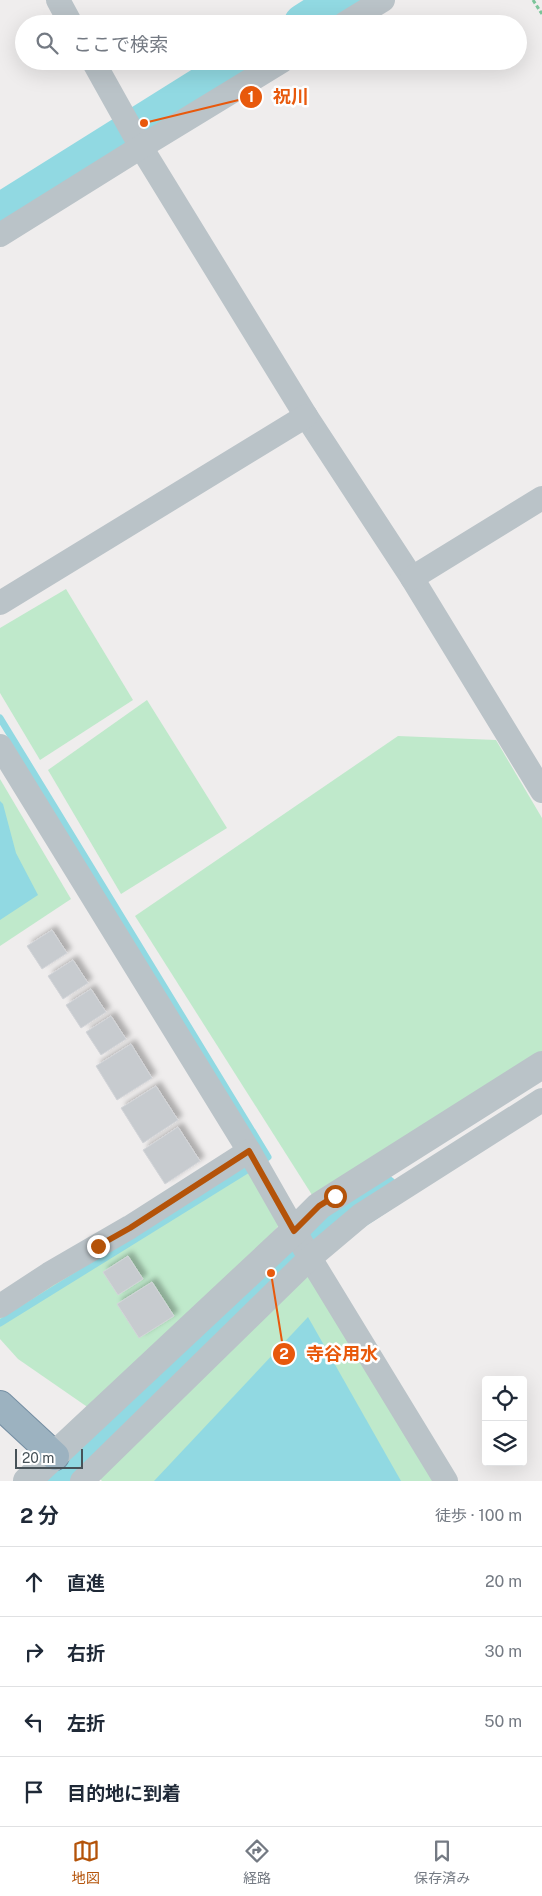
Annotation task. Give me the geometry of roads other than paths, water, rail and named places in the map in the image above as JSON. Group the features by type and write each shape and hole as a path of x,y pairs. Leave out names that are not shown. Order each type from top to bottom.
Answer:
{"highway":[{"path":"0,1405 55,1456"}],"street":[{"path":"58,0 66,15"},
{"path":"359,15 383,0"},
{"path":"97,70 141,147 306,416 412,578 542,792"},
{"path":"0,235 267,70"},
{"path":"0,603 306,416"},
{"path":"412,578 542,498"},
{"path":"0,746 253,1158 303,1245 446,1481"},
{"path":"82,1481 303,1245 319,1206 542,1065"},
{"path":"27,1481 303,1245 361,1215 542,1100"},
{"path":"0,1306 49,1274 253,1158"}],"water":[{"path":"0,801 3,804 16,853 38,895 0,920"},
{"path":"308,1317 401,1481 154,1481"}],"waterway":[{"path":"318,15 342,0"},
{"path":"0,214 230,70"},
{"path":"0,718 268,1157 0,1323"},
{"path":"65,1481 271,1273 320,1232 379,1193"}],"place":[{"name":"祝川","path":"144,123"},
{"name":"寺谷用水","path":"271,1273"}]}
